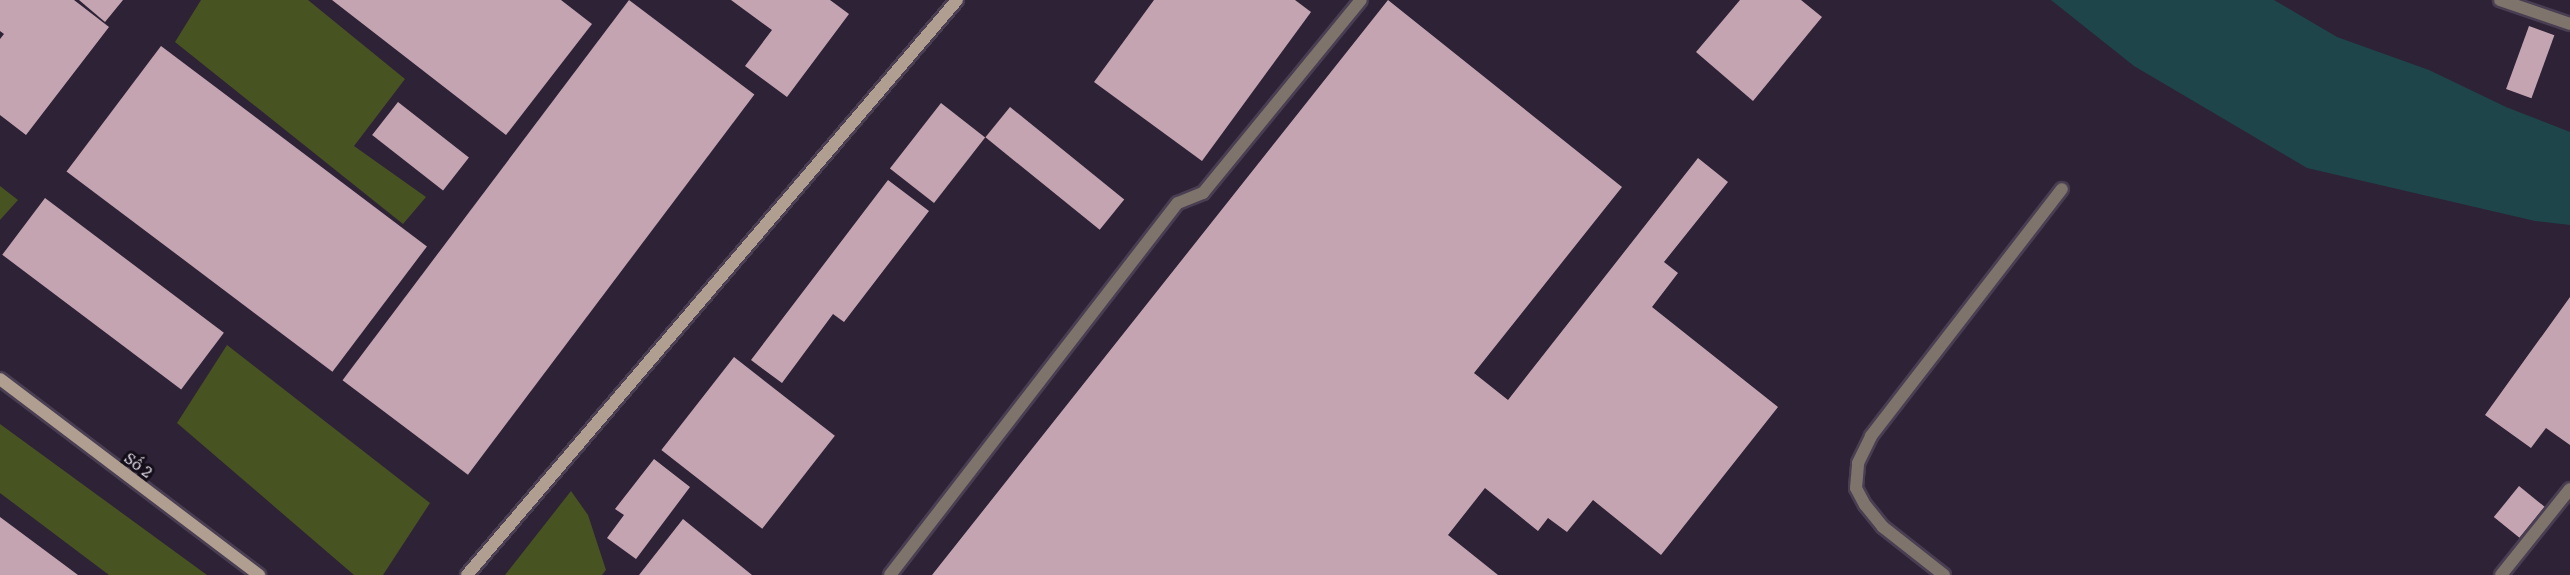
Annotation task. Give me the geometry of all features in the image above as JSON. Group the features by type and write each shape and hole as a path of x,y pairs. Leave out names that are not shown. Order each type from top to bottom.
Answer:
{"street":[{"path":"467,575 957,0"},
{"path":"890,575 1178,203 1203,193 1361,0"},
{"path":"2500,0 2570,24"},
{"path":"1944,575 1883,527 1864,505 1856,488 1858,463 1871,436 2062,189"},
{"name":"Số 2","path":"0,379 259,575"},
{"path":"2501,575 2570,489"}],"green space":[{"path":"201,0 308,0 405,79 354,146 426,197 403,224 175,42"},
{"path":"0,186 18,200 0,220"},
{"path":"227,345 430,503 383,575 354,575 177,423"},
{"path":"0,424 207,575 109,575 0,493"},
{"path":"571,491 588,515 606,570 602,575 505,575"}],"shaded area":[{"path":"2051,0 2274,0 2337,37 2429,70 2506,107 2570,132 2570,225 2535,221 2307,168 2134,66"}],"building":[{"path":"0,0 74,0 109,27 26,135 0,115 0,39 4,34 0,31"},
{"path":"79,0 123,0 105,22"},
{"path":"332,0 561,0 592,24 506,135"},
{"path":"629,0 754,94 468,475 343,380"},
{"path":"731,0 830,0 849,14 787,97 745,66 772,30"},
{"path":"1154,0 1295,0 1311,12 1202,161 1094,82"},
{"path":"1388,0 1622,187 1474,373 1508,400 1698,158 1728,182 1664,262 1678,273 1652,307 1778,407 1661,555 1593,500 1567,532 1548,518 1538,531 1485,488 1448,535 1498,575 932,575"},
{"path":"1740,0 1801,0 1822,17 1753,101 1696,52"},
{"path":"2529,26 2554,35 2531,98 2506,89"},
{"path":"161,46 427,246 332,372 67,171"},
{"path":"398,102 469,157 443,191 372,135"},
{"path":"941,103 985,137 934,203 890,168"},
{"path":"1010,107 1124,200 1100,230 985,137"},
{"path":"888,180 929,211 844,322 833,314 782,383 751,360"},
{"path":"45,198 224,333 181,390 2,255"},
{"path":"2570,297 2570,445 2546,428 2531,448 2485,415"},
{"path":"734,357 835,436 762,529 661,450"},
{"path":"654,459 690,487 636,559 607,538 624,515 615,509"},
{"path":"2519,486 2545,507 2519,538 2494,517"},
{"path":"0,517 78,575 0,575"},
{"path":"683,519 752,575 639,575"}]}
